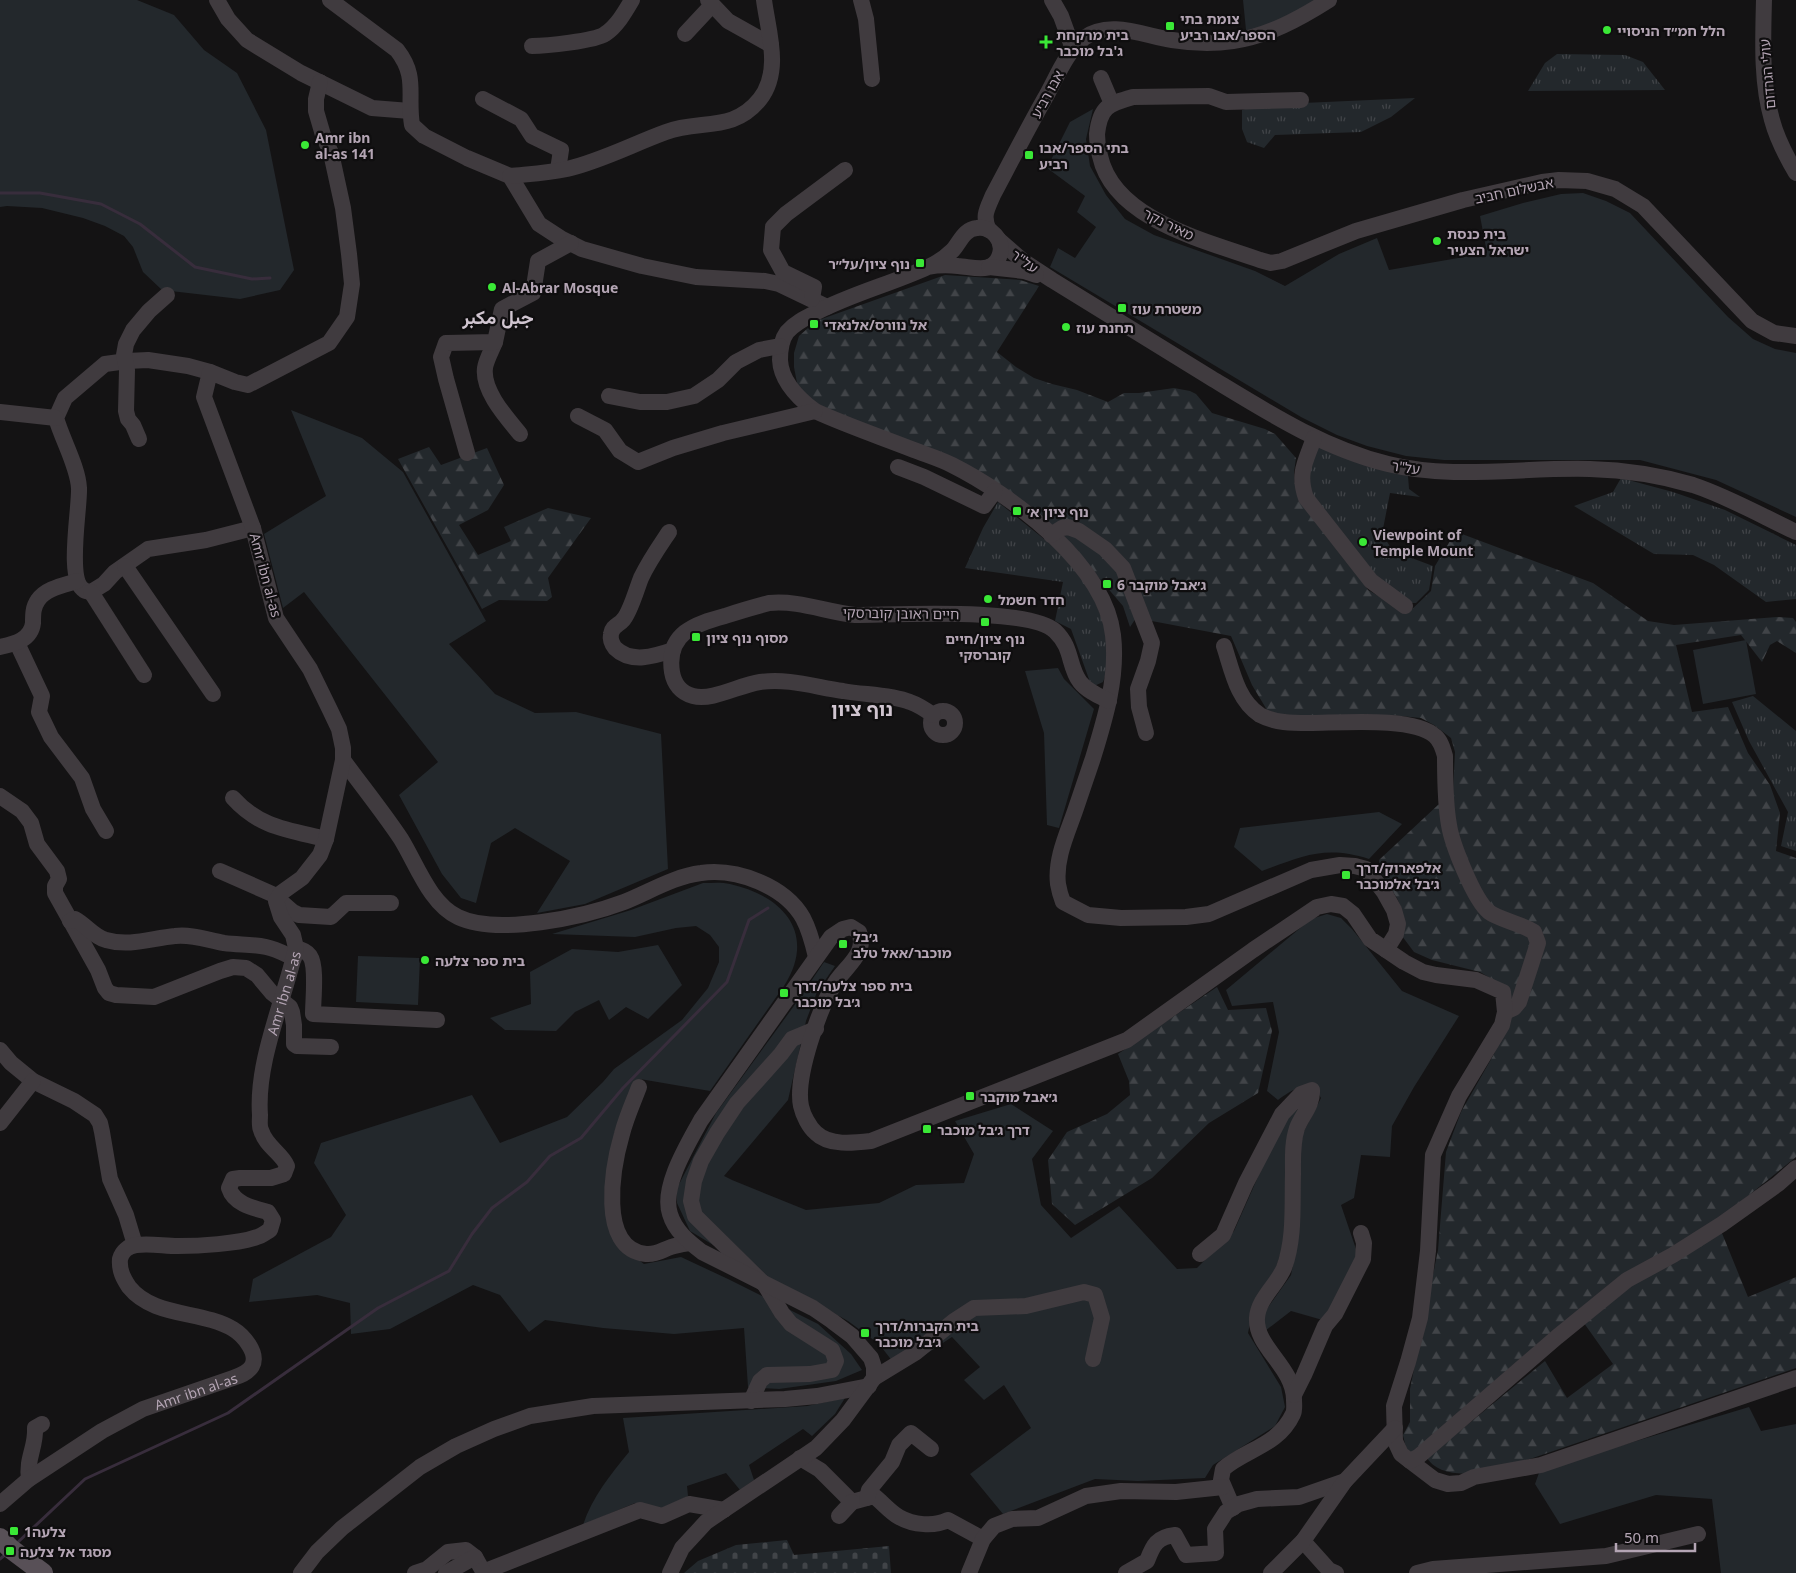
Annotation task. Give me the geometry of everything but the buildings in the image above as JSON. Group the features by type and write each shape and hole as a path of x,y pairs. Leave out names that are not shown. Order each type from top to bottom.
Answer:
{"main road":[{"path":"1,1542 43,1573"}],"street":[{"path":"217,0 228,19 247,40 320,82 372,108 410,111"},
{"path":"330,0 398,50 405,61 410,75 412,125 424,136 467,158 510,176 567,169 626,149 667,131 720,124 748,111 761,98 771,72 773,57 764,0"},
{"path":"532,46 557,45 604,35 624,15 632,0"},
{"path":"861,0 866,19 872,79"},
{"path":"1052,0 1061,16 1073,49"},
{"name":"אבו רביע","path":"928,267 945,257 963,237 992,195 1073,49 1092,33 1124,30 1174,40 1233,41 1286,25 1329,0"},
{"name":"עולי הגרדום","path":"1764,0 1764,49 1770,110 1782,146 1796,173"},
{"path":"685,34 710,2 728,21 771,45"},
{"path":"1101,78 1112,104 1133,97 1209,96 1226,102 1301,100"},
{"path":"144,675 91,592 84,590 77,581 74,569 79,487 74,467 61,436 56,418 65,398 105,364 148,360 178,364 210,372 248,385 329,343 348,317 352,284 350,254 343,208 331,153 316,112 316,99 320,82"},
{"path":"483,99 521,119 532,136 561,150 558,170"},
{"name":"מאיר נקר","path":"1112,104 1104,109 1100,117 1097,140 1102,166 1120,193 1134,206 1154,219 1178,231 1271,263 1289,258 1356,231"},
{"path":"812,299 814,287 783,272 772,250 773,227 786,214 845,170"},
{"path":"510,176 540,224 549,232 582,249 642,266 696,277 766,281 779,284 827,306"},
{"name":"אבשלום חביב","path":"1356,231 1463,200 1542,182 1574,180 1601,184 1615,189 1643,206 1752,322 1774,333 1796,336"},
{"name":"אבו רביע","path":"992,195 986,210 985,220 994,235"},
{"path":"969,267 964,263 959,253 963,237 977,227 994,235 1000,253 994,264 989,268 975,269 942,265 928,267 827,306 799,321 786,332 780,346 781,368 793,392 816,411 951,465 995,491 1051,535 1084,569 1099,591 1109,615 1115,649 1113,676 1109,701 1086,780 1060,852 1058,884 1063,902 1088,915 1121,918 1186,917 1209,914 1311,870 1340,865 1355,866 1366,869 1384,892 1394,910 1398,924 1396,934 1386,950"},
{"name":"על\"ר","path":"994,235 1023,261 1052,280 1280,420 1314,438 1365,458 1412,469 1466,471 1588,469 1639,473 1717,494 1796,532"},
{"path":"520,434 504,414 487,386 485,368 495,342 502,309 533,294 538,261 571,243"},
{"name":"על\"ר","path":"989,268 1024,271 1052,280"},
{"path":"140,439 128,419 126,411 127,376 124,355 126,344 133,330 149,310 167,295"},
{"path":"467,452 441,357 446,343 495,342"},
{"path":"609,396 640,402 667,402 694,396 718,380 736,362 759,350 780,346"},
{"name":"Amr ibn al-as","path":"0,1504 29,1479 102,1431 143,1409 246,1373 252,1366 251,1348 241,1335 232,1328 142,1300 132,1291 120,1270 120,1256 127,1248 135,1245 178,1246 224,1243 258,1237 270,1230 273,1220 268,1212 241,1203 231,1195 229,1188 233,1179 271,1178 284,1174 287,1166 284,1158 276,1153 268,1144 260,1130 259,1110 259,1090 266,1056 295,953 293,935 281,917 276,902 281,893 302,878 320,856 326,839 343,760 343,748 339,729 310,669 276,618 253,528 204,397 210,372"},
{"path":"578,416 605,430 620,451 638,462 673,448 723,433 816,411"},
{"path":"0,412 56,418"},
{"path":"1314,438 1302,472 1302,487 1306,498 1371,581 1405,606"},
{"path":"898,468 924,477 984,506 995,491"},
{"path":"1051,535 1062,528 1068,527 1079,530 1105,548 1123,568 1152,643 1138,689 1139,707 1146,733"},
{"path":"91,592 99,588 115,572 148,549 206,540 253,528"},
{"path":"669,532 651,558 624,620 614,627 610,634 611,641 622,653 631,657 643,658 673,650 672,673 676,684 682,691 692,696 708,696 762,681 790,681 909,701 933,715 931,725 938,734 958,734"},
{"path":"125,566 213,694"},
{"path":"0,647 17,643 26,637 32,625 33,610 39,598 48,591 77,581"},
{"name":"חיים ראובן קוברסקי","path":"673,650 682,634 694,626 774,602 790,602 856,615 970,614 1004,617 1034,621 1044,624 1055,631 1069,650 1080,681 1090,691 1109,701"},
{"path":"17,643 42,696 39,712 51,738 82,778 93,809 106,831"},
{"path":"1224,646 1242,697 1260,715 1285,723 1394,723 1424,728 1436,736 1445,756 1449,827 1465,874 1476,897 1489,912 1534,932 1538,943 1519,1002 1514,1008 1505,1012"},
{"path":"343,760 402,840 436,901 450,913 468,922 495,926 565,918 607,907 681,878 699,873 719,871 739,874 759,882 792,904 806,925 816,957"},
{"path":"0,796 22,810 31,823 37,844 57,871 59,879 55,886 55,893 109,993 154,997 220,971 233,967 246,968 257,975 272,993 287,1004 292,1012 294,1044 297,1046 331,1047"},
{"path":"233,798 243,809 271,826 326,839"},
{"path":"220,871 278,898 292,912 299,915 331,917 346,902 391,903"},
{"path":"871,1382 874,1367 870,1358 852,1336 814,1308 702,1252 690,1243 675,1226 669,1214 668,1198 673,1179 701,1120 831,937 843,929 851,927 859,932 862,944 858,953 835,983 816,1029 801,1079 801,1106 806,1119 816,1133 828,1140 849,1143 871,1141 1127,1040 1317,907 1331,904 1343,906 1353,914 1370,939 1404,962 1423,972 1476,980 1503,992 1505,1012 1502,1025 1459,1096 1433,1155 1425,1286 1420,1318 1394,1406 1395,1441 1401,1454 1435,1480 1448,1484 1462,1483 1474,1477 1541,1465 1796,1378"},
{"path":"70,920 75,919 82,922 91,932 106,940 131,944 175,936 195,936 223,943 265,947 278,951 295,953 305,951 311,957 313,966 313,1014 437,1020"},
{"path":"751,1401 760,1381 767,1376 818,1373 832,1370 836,1361 832,1350 791,1324 782,1313 766,1285 695,1216 691,1201 694,1181 700,1161 737,1103 792,1039 816,1029"},
{"path":"0,1050 11,1063 33,1081 87,1108 95,1115 100,1123 110,1179 126,1215 135,1245"},
{"path":"0,1123 33,1081"},
{"path":"639,1087 622,1133 612,1184 614,1223 618,1236 626,1246 644,1254 660,1253 672,1247 690,1243"},
{"path":"1200,1254 1223,1235 1246,1182 1282,1114 1301,1094 1312,1090 1313,1098 1297,1129 1293,1154 1290,1244 1283,1269 1259,1308 1257,1319 1260,1334 1286,1371 1294,1389 1294,1412 1284,1429 1261,1448 1231,1462 1223,1469 1221,1480 1233,1508"},
{"path":"1410,1461 1418,1457 1557,1337 1627,1280 1673,1255 1722,1224 1778,1184 1796,1168"},
{"path":"1294,1395 1325,1326 1335,1314 1363,1259 1364,1242 1361,1234"},
{"path":"670,1573 682,1548 706,1522 816,1448 842,1420 871,1382 974,1308 1026,1306 1084,1292 1095,1295 1102,1318 1093,1359"},
{"path":"301,1573 318,1552 342,1528 420,1466 456,1446 530,1416 593,1406 751,1401 817,1396 871,1382"},
{"path":"29,1479 27,1468 30,1453 35,1444 35,1428 42,1424"},
{"path":"1271,1573 1303,1541 1345,1481 1395,1428"},
{"path":"839,1516 869,1490 892,1462 899,1444 911,1433 930,1449"},
{"path":"800,1458 820,1470 859,1500"},
{"path":"1126,1573 1147,1561 1152,1548 1163,1536 1174,1535 1186,1555 1216,1553 1215,1529 1226,1512 1238,1504 1257,1499 1299,1497 1345,1481"},
{"path":"969,1573 983,1539 994,1526 1012,1519 1038,1518 1086,1496 1122,1491 1176,1492 1223,1487"},
{"path":"859,1500 874,1496 899,1517 922,1524 939,1524 948,1520 983,1539"},
{"path":"415,1573 427,1569 448,1552 466,1550 476,1557 484,1572 640,1510 662,1516 689,1504 724,1510"},
{"path":"1416,1573 1606,1556 1698,1534"},
{"path":"1303,1541 1329,1570 1336,1573"},
{"path":"1288,1556 1293,1573"},
{"path":"446,1573 476,1557"}],"green space":[{"path":"0,0 137,0 174,15 204,50 237,73 266,130 294,270 280,290 240,299 162,290 143,272 133,247 124,236 105,226 83,218 42,208 0,207"},
{"path":"1243,0 1321,0 1252,32 1246,30"},
{"path":"1557,54 1625,55 1643,62 1665,90 1528,91 1545,63"},
{"path":"1415,98 1391,117 1361,132 1275,135 1264,148 1247,142 1242,129 1242,110 1259,105"},
{"path":"1093,109 1086,139 1090,166 1106,195 1125,219 1154,235 1255,271 1285,286 1339,254 1377,238 1389,270 1487,253 1480,216 1561,194 1583,193 1606,201 1630,213 1728,317 1753,339 1775,349 1796,353 1796,517 1716,480 1640,460 1444,460 1406,456 1367,446 1337,435 1301,417 1050,267 1058,248 1075,258 1096,227 1077,212 1085,196 1047,168 1070,122"},
{"path":"945,275 1020,280 1039,286 997,352 1034,378 1077,390 1108,402 1124,393 1174,388 1190,391 1196,394 1212,413 1265,429 1275,434 1296,458 1295,485 1368,590 1408,613 1431,591 1435,566 1450,541 1462,534 1593,583 1648,621 1674,625 1777,617 1793,618 1796,622 1796,653 1777,641 1770,645 1762,662 1741,635 1676,645 1692,712 1728,707 1748,753 1770,785 1780,813 1776,851 1796,858 1796,1157 1717,1221 1748,1297 1796,1277 1796,1368 1492,1472 1448,1472 1440,1469 1427,1458 1545,1361 1567,1398 1613,1364 1579,1316 1415,1458 1407,1452 1403,1435 1410,1422 1410,1389 1438,1250 1446,1152 1461,1112 1494,1054 1511,1018 1510,990 1480,972 1432,960 1414,952 1402,936 1402,910 1383,875 1380,865 1379,860 1453,791 1455,752 1451,738 1421,718 1390,715 1287,717 1267,710 1252,685 1231,636 1136,618 1130,627 1123,606 1069,543 1017,502 818,406 798,388 794,367 794,353 799,336 816,321"},
{"path":"291,410 362,438 403,472 486,621 449,644 495,694 535,713 576,712 661,734 668,869 585,904 537,913 570,861 515,828 491,843 476,903 461,898 442,874 399,795 438,762 304,592 283,608 264,534 326,496"},
{"path":"429,447 441,465 487,448 504,485 488,510 459,525 478,555 511,541 504,527 548,508 591,518 548,578 552,597 547,601 499,600 482,609 398,459"},
{"path":"1319,447 1408,476 1409,489 1420,497 1390,493 1382,534 1393,551 1433,566 1429,590 1416,603 1408,603 1372,574 1311,497 1306,473 1315,451"},
{"path":"1621,478 1673,492 1725,510 1796,545 1796,599 1766,602 1714,565 1693,555 1654,554 1574,506 1613,492"},
{"path":"998,502 1059,551 1087,582 1110,644 1107,671 1103,682 1094,686 1090,682 1071,629 1055,621 1063,582 965,568 983,528"},
{"path":"1746,640 1756,694 1703,704 1693,650"},
{"path":"1058,668 1064,679 1094,709 1059,828 1047,825 1044,733 1025,671"},
{"path":"1753,696 1796,731 1796,851 1781,846 1788,812 1749,741 1732,702"},
{"path":"1379,812 1402,824 1369,859 1339,853 1314,854 1262,871 1234,847 1240,828"},
{"path":"703,883 727,883 749,890 766,898 780,908 790,920 796,934 797,950 793,967 784,986 710,1091 640,1079 617,1133 617,1244 644,1264 681,1257 818,1324 851,1354 862,1370 836,1381 779,1389 748,1387 744,1328 674,1334 603,1328 545,1320 529,1332 500,1295 473,1285 390,1329 351,1334 350,1303 317,1295 249,1302 253,1279 331,1237 346,1215 314,1163 321,1143 472,1095 500,1143 567,1117 614,1069 682,1020 708,988 719,962 719,947 710,935 696,926 676,928 635,937 552,934 631,910"},
{"path":"1327,914 1341,918 1352,929 1402,991 1459,1016 1392,1126 1390,1157 1361,1155 1354,1198 1341,1205 1356,1249 1357,1275 1333,1323 1291,1311 1265,1331 1264,1313 1291,1275 1296,1250 1298,1163 1303,1133 1321,1098 1315,1088 1304,1087 1278,1100 1267,1091 1279,1032 1273,1002 1232,1006 1226,990 1311,919"},
{"path":"658,945 682,985 648,1019 626,1007 609,1020 599,1000 575,1012 556,1031 505,1030 490,1018 531,1004 530,972 572,949 618,952"},
{"path":"358,956 420,958 418,1005 356,1002"},
{"path":"824,962 835,966 817,992 806,1021 788,1100 724,1176 806,1210 879,1203 916,1185 964,1183 974,1154 955,1121 1011,1104 1053,1131 1032,1159 1041,1205 1071,1238 1119,1206 1177,1269 1197,1268 1234,1231 1273,1143 1289,1115 1300,1108 1285,1239 1275,1271 1253,1309 1248,1333 1281,1387 1285,1407 1275,1426 1213,1465 1205,1478 1138,1481 1095,1479 1003,1514 970,1474 1031,1428 1004,1385 984,1400 964,1380 980,1367 952,1337 900,1371 879,1344 848,1321 748,1266 690,1231 677,1203 676,1190 716,1113"},
{"path":"1217,987 1228,1010 1266,1008 1272,1031 1258,1093 1209,1123 1152,1178 1075,1225 1052,1204 1048,1160 1067,1132 1107,1114 1130,1095 1129,1081 1118,1054"},
{"path":"845,1398 835,1414 812,1436 803,1429 749,1465 754,1480 740,1490 726,1473 687,1486 688,1496 660,1510 635,1503 583,1525 597,1495 629,1452 623,1418 807,1406"},
{"path":"1749,1407 1761,1431 1796,1424 1796,1573 1721,1573 1712,1499 1656,1495 1560,1524 1535,1484 1540,1470"},
{"path":"787,1540 794,1555 889,1546 891,1573 684,1573 698,1561 736,1545"}],"waterway":[{"path":"0,193 40,193 101,204 140,224 195,267 252,279 270,278"},
{"path":"17,1543 85,1479 228,1413 378,1308 449,1271 472,1234 492,1208 527,1182 550,1156 581,1138 623,1088 727,982 749,920 768,908"},
{"path":"0,1559 7,1553"}],"place":[{"name":"צומת בתי הספר/אבו רביע","path":"1170,26"},
{"name":"הלל חמ״ד הניסויי","path":"1607,30"},
{"name":"בית מרקחת ג'בל מוכבר","path":"1046,42"},
{"name":"Amr ibn al-as 141","path":"305,145"},
{"name":"בתי הספר/אבו רביע","path":"1029,155"},
{"name":"בית כנסת ישראל הצעיר","path":"1437,241"},
{"name":"נוף ציון/על״ר","path":"920,263"},
{"name":"Al-Abrar Mosque","path":"492,287"},
{"name":"משטרת עוז","path":"1122,308"},
{"name":"אל נוורס/אלנאדי","path":"814,324"},
{"name":"תחנת עוז","path":"1066,327"},
{"name":"נוף ציון א׳","path":"1017,511"},
{"name":"Viewpoint of Temple Mount","path":"1363,542"},
{"name":"ג׳אבל מוקבר 6","path":"1107,584"},
{"name":"חדר חשמל","path":"988,599"},
{"name":"נוף ציון/חיים קוברסקי","path":"985,622"},
{"name":"מסוף נוף ציון","path":"696,637"},
{"name":"אלפארוק/דרך ג׳בל אלמוכבר","path":"1346,875"},
{"name":"ג׳בל מוכבר/אאל טלב","path":"843,944"},
{"name":"בית ספר צלעה","path":"425,960"},
{"name":"בית ספר צלעה/דרך ג׳בל מוכבר","path":"784,993"},
{"name":"ג׳אבל מוקבר","path":"970,1096"},
{"name":"דרך ג׳בל מוכבר","path":"927,1129"},
{"name":"בית הקברות/דרך ג׳בל מוכבר","path":"865,1333"},
{"name":"צלעה1","path":"14,1531"},
{"name":"מסגד אל צלעה","path":"10,1551"}],"district":[{"name":"جبل مكبر","path":"498,317"},
{"name":"נוף ציון","path":"862,709"}]}
